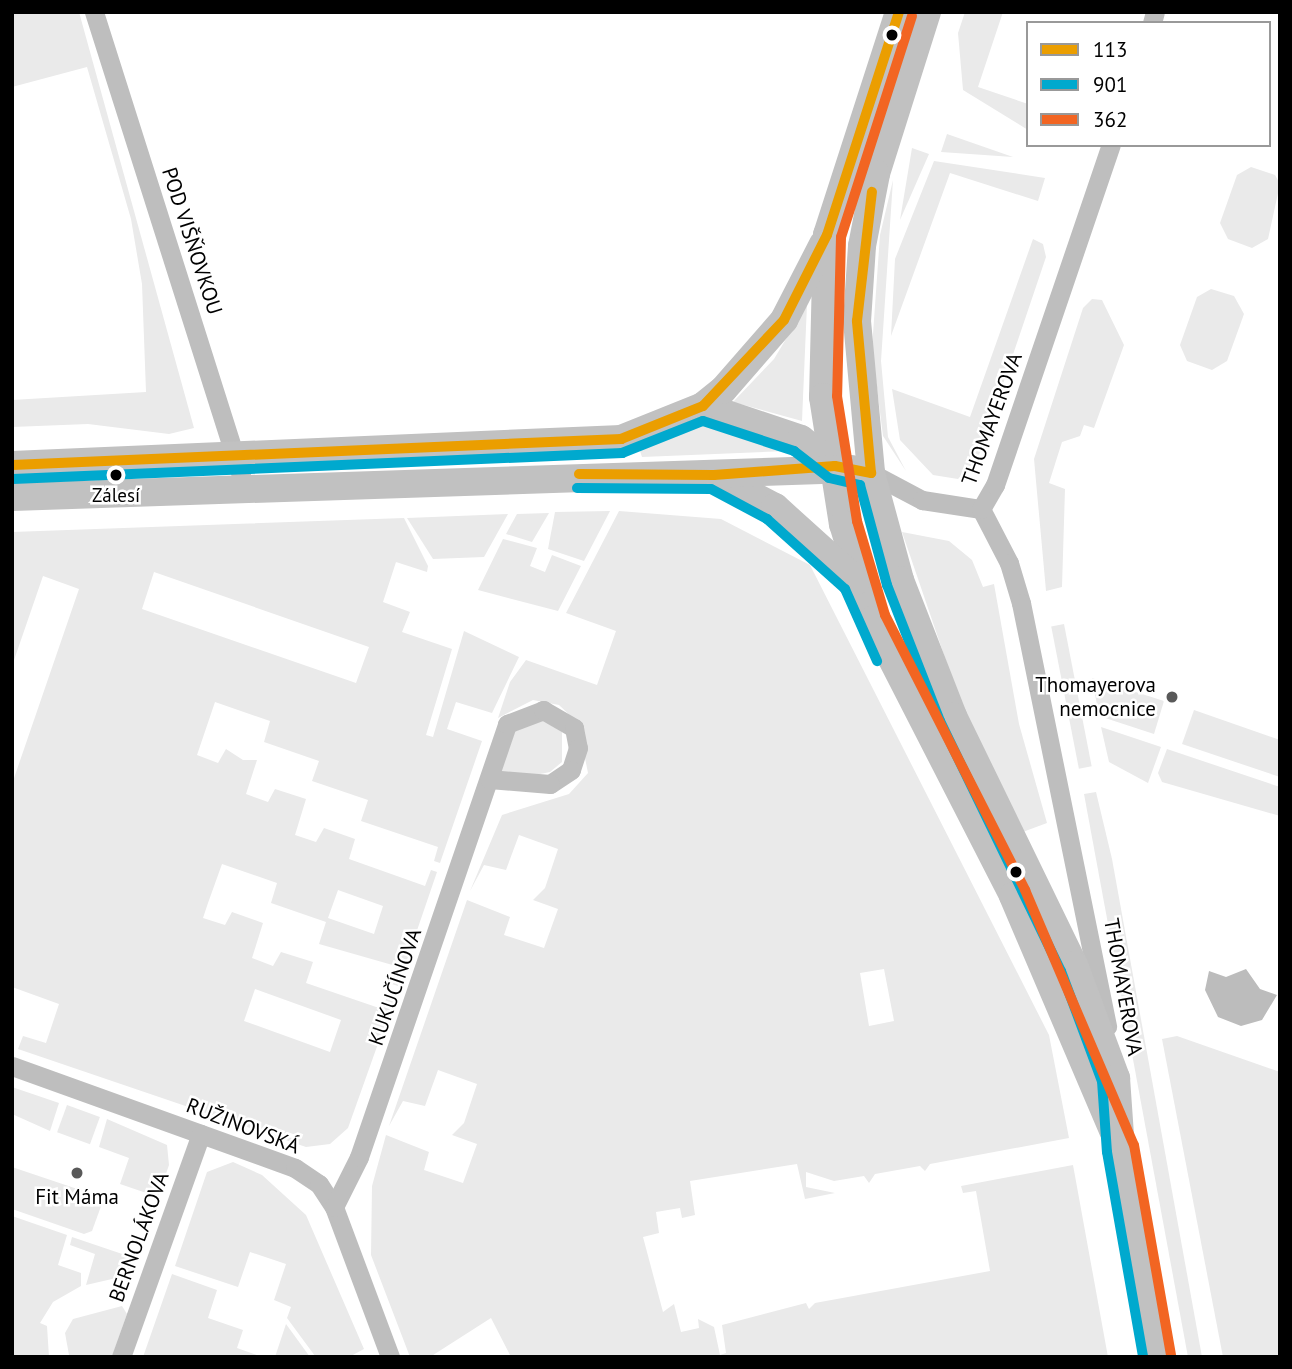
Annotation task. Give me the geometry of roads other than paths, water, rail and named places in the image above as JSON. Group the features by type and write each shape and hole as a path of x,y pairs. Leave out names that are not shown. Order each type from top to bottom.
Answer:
{"main road":[{"path":"12,465 621,439 703,407 784,320 827,235 900,12"},
{"path":"928,12 876,174 862,246 857,321 872,472 900,580 953,716 1074,965 1116,1078 1122,1159 1157,1357"},
{"path":"827,235 823,397 857,581 1055,986 1122,1159"},
{"path":"703,407 801,439 835,466"},
{"path":"12,497 244,485 714,475 835,466 872,472"},
{"path":"714,475 775,507 857,581"}],"street":[{"name":"POD VIŠŇOVKOU","path":"93,12 237,456 244,485"},
{"name":"THOMAYEROVA","path":"1110,147 995,485 981,509 1009,563 1021,603 1116,1078"},
{"path":"872,472 922,500 981,509"},
{"name":"KUKUČÍNOVA","path":"334,1207 363,1145 489,779 516,716 543,710 574,728 578,748 571,770 550,784 489,779"},
{"name":"RUŽINOVSKÁ","path":"12,1066 295,1168 319,1184 334,1207 390,1357"},
{"name":"BERNOLÁKOVA","path":"121,1357 201,1134"}],"place":[{"name":"Zálesí","path":"116,475"},
{"name":"Thomayerova nemocnice","path":"1172,697"},
{"name":"Fit Máma","path":"77,1173"}]}
